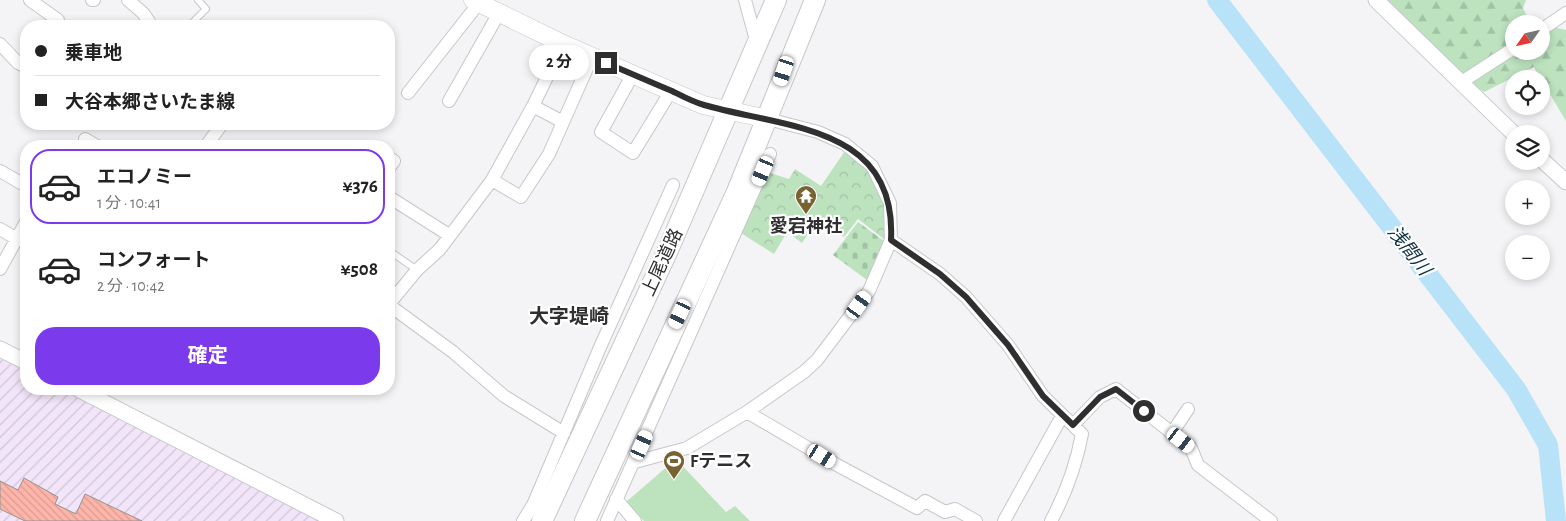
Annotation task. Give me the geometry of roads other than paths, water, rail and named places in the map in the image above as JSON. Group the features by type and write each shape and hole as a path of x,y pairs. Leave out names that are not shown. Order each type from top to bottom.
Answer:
{"highway":[{"name":"上尾道路","path":"541,512 668,250 776,0"},
{"path":"585,521 742,200 784,71 815,0"}],"main road":[{"path":"476,1 563,44 703,105 768,119"}],"street":[{"path":"30,0 58,20"},
{"path":"745,0 756,44"},
{"path":"1376,0 1505,126"},
{"path":"408,92 476,1"},
{"path":"136,3 148,20"},
{"path":"449,101 498,13"},
{"path":"1550,24 1566,13"},
{"path":"0,44 20,64"},
{"path":"395,297 417,270 440,249 492,180 533,106 563,44"},
{"path":"1460,83 1505,54"},
{"path":"492,180 521,197 549,154 592,57"},
{"path":"633,74 601,132 633,153 671,91"},
{"path":"533,106 563,122"},
{"path":"634,462 687,448 747,412 804,372 817,360 869,291 891,240 890,203 872,166 845,144 818,132 768,119"},
{"path":"607,521 634,462 742,200 770,154"},
{"path":"1550,167 1566,182"},
{"path":"0,171 20,183"},
{"path":"523,521 541,512 564,433 673,186"},
{"path":"395,201 450,235"},
{"path":"0,230 17,239"},
{"path":"0,269 20,233"},
{"path":"891,240 940,274 966,297 1008,345 1043,396 1082,434 1077,463 1051,521"},
{"path":"643,252 668,250"},
{"path":"395,308 453,352 504,396 564,433"},
{"path":"0,349 20,359"},
{"path":"1073,425 1100,397 1116,389 1191,448 1198,465 1271,521"},
{"path":"90,395 336,521"},
{"path":"1172,433 1188,410"},
{"path":"747,412 837,465 917,508 925,501 945,512 955,509 976,521"},
{"path":"1004,521 1062,416"},
{"path":"616,499 635,521"}],"lane":[{"path":"195,20 206,9 198,0"},
{"path":"395,255 417,270"}],"waterway":[{"name":"浅間川","path":"1217,0 1516,389 1548,445 1556,521"}],"place":[{"name":"愛宕神社","path":"806,215"},
{"name":"Fテニス","path":"674,480"}],"district":[{"name":"大字堤崎","path":"569,316"}]}
